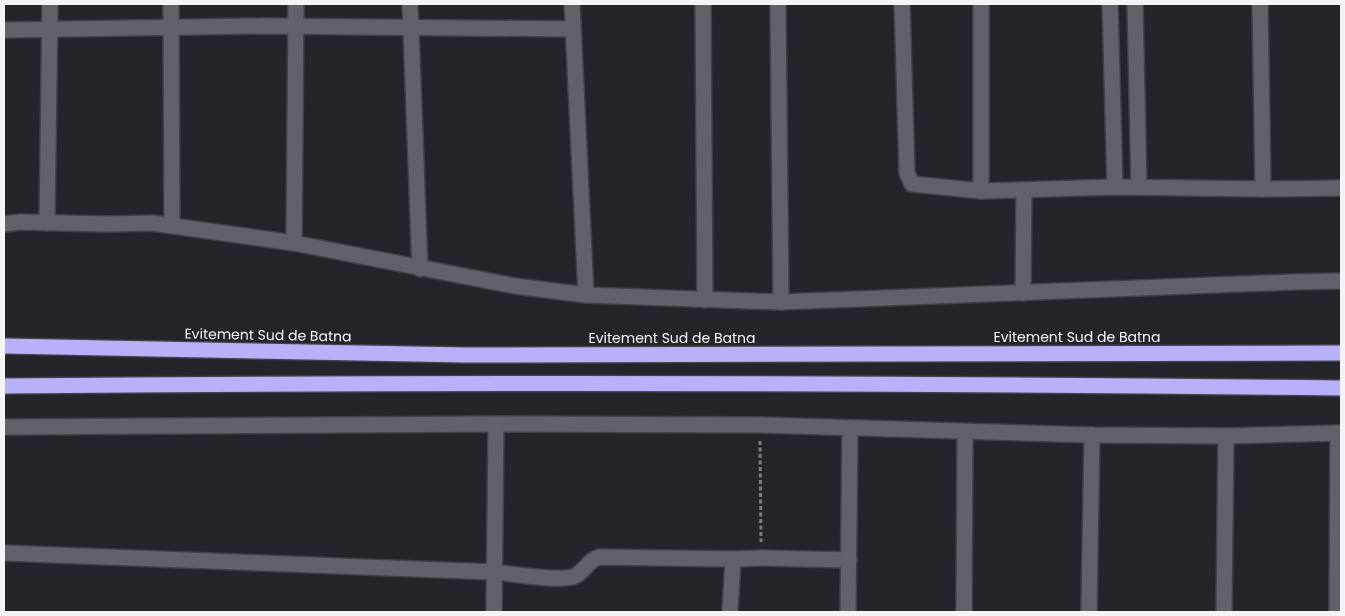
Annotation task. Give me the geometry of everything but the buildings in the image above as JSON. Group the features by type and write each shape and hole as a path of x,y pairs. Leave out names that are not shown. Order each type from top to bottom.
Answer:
{"highway":[{"name":"Evitement Sud de Batna","path":"4,346 465,354 1341,353"},
{"path":"4,386 315,383 1341,388"}],"street":[{"path":"48,223 50,4"},
{"path":"171,4 172,226"},
{"path":"294,243 296,4"},
{"path":"410,4 420,269"},
{"path":"572,4 586,295"},
{"path":"703,4 705,300"},
{"path":"778,4 781,302"},
{"path":"902,4 907,173 908,179 912,184 981,191 1115,187 1341,188"},
{"path":"981,191 982,4"},
{"path":"1110,4 1115,187"},
{"path":"1135,4 1139,187"},
{"path":"1260,4 1263,189"},
{"path":"4,30 296,26 573,29"},
{"path":"1023,293 1024,190"},
{"path":"4,224 20,222 152,223 294,243 515,286 586,295 781,302 1341,281"},
{"path":"494,612 496,424"},
{"path":"4,426 760,425 965,432 1226,436 1340,432 1337,612"},
{"path":"848,612 850,428"},
{"path":"964,612 965,432"},
{"path":"1089,612 1092,434"},
{"path":"1224,612 1226,436"},
{"path":"4,553 494,572 564,578 578,574 589,562 599,557 849,560"},
{"path":"730,612 732,559"}],"path":[{"path":"760,425 761,558"}]}
